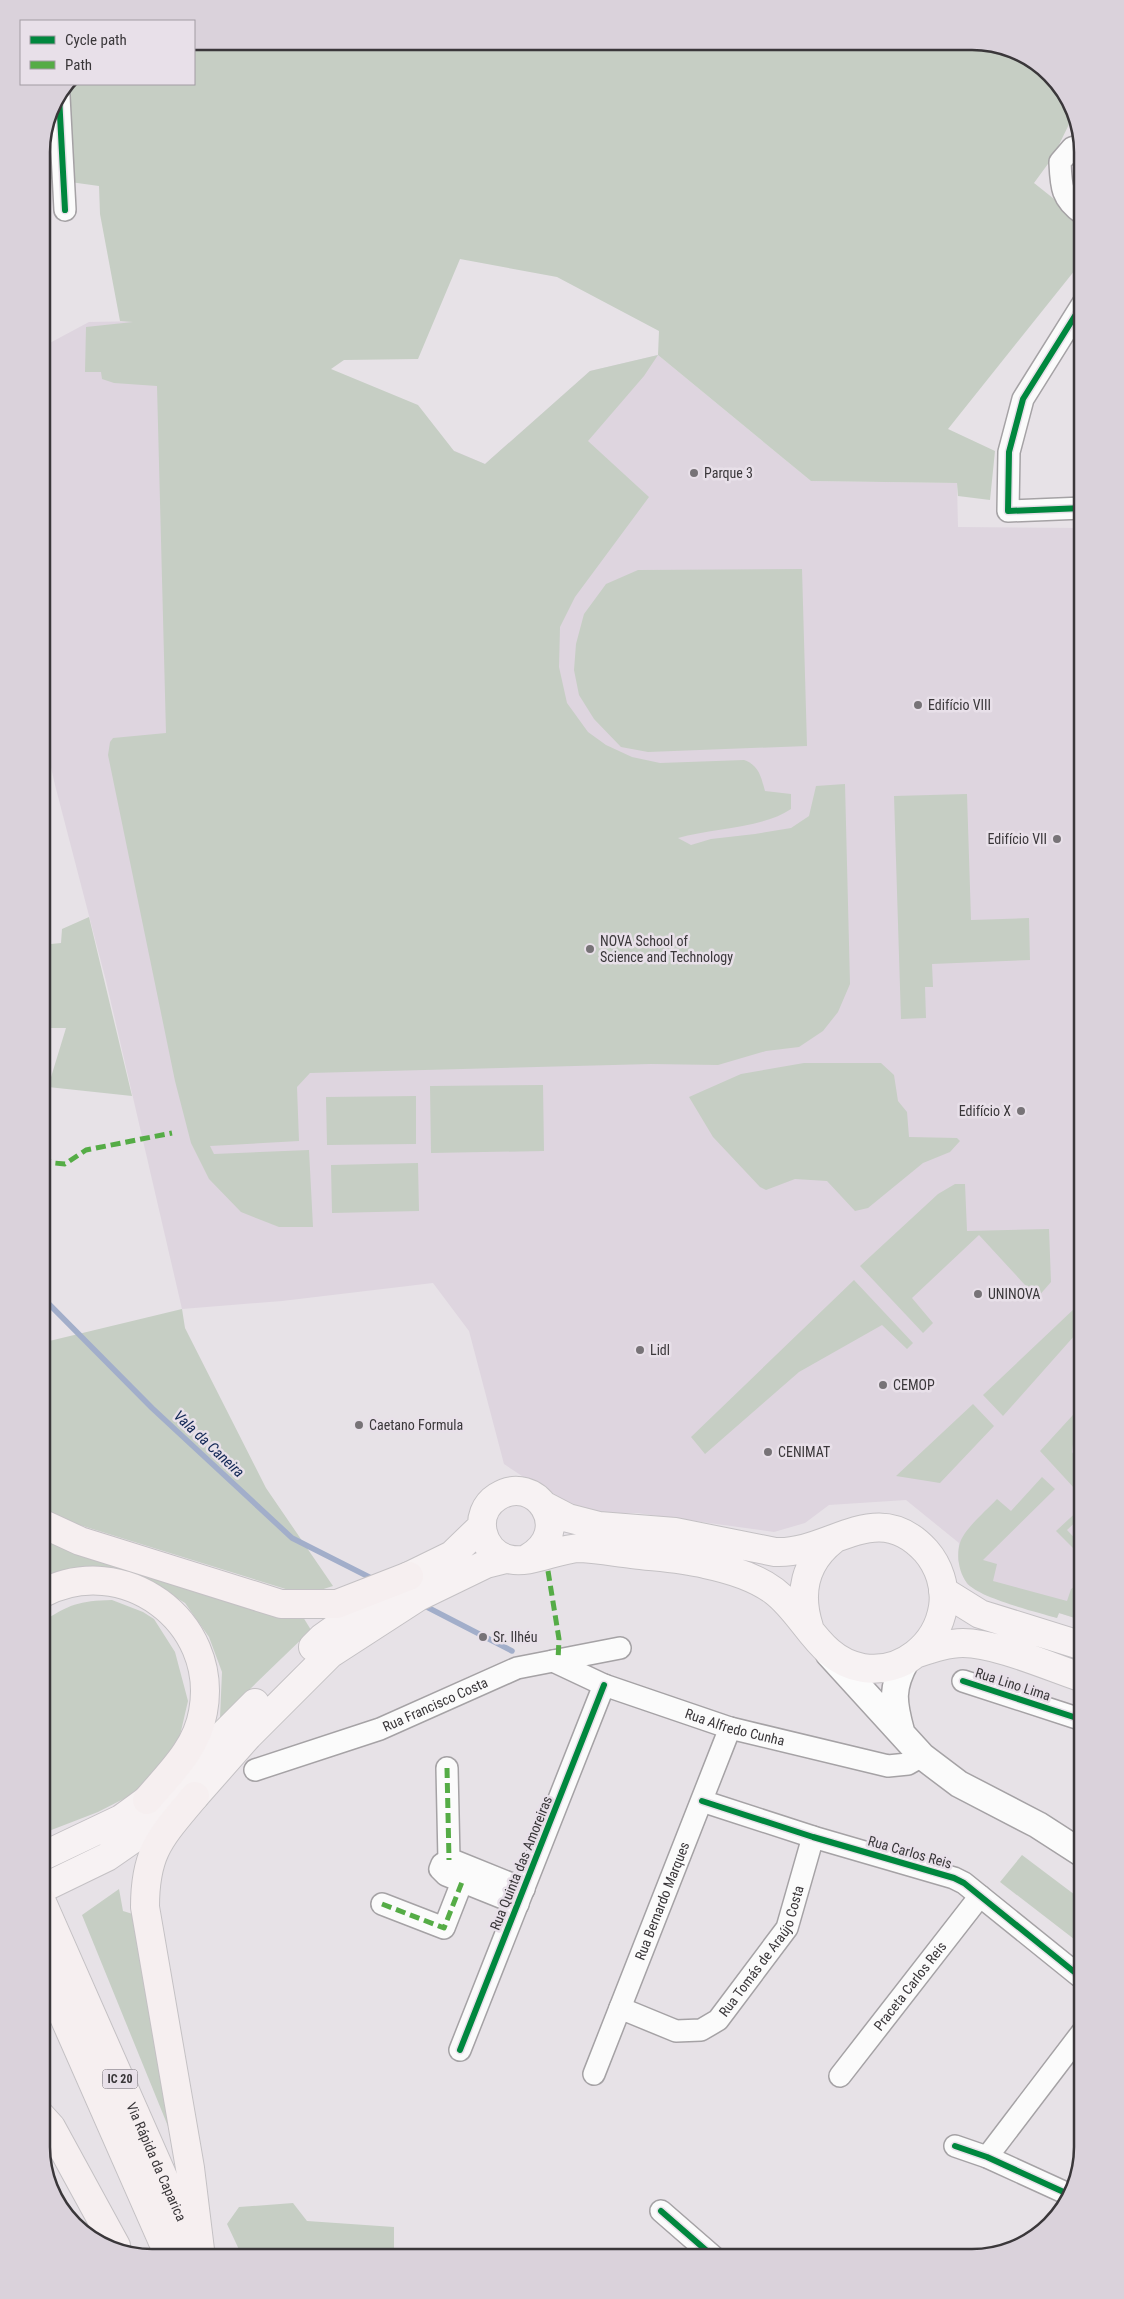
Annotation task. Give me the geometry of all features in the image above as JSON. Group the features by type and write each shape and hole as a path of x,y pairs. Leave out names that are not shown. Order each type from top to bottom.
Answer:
{"highway":[{"path":"50,1526 80,1541 281,1604 337,1604 409,1576"},
{"path":"50,1590 83,1581 111,1582 131,1586 153,1596 166,1607 189,1634 200,1659 204,1687 203,1712 194,1743 147,1800"},
{"path":"195,1796 159,1839 151,1854 145,1882 145,1907 190,2168 199,2249"},
{"name":"Via Rápida da Caparica","path":"50,1920 196,2249"},
{"name":"Via Rápida da Caparica","path":"50,1985 166,2249"},
{"path":"50,2126 113,2241"}],"main road":[{"path":"543,1505 550,1520 550,1532 542,1548 517,1558 496,1554 489,1547 482,1527 483,1516 487,1506 495,1498 505,1493 517,1491 528,1493 543,1505 568,1518 599,1526 675,1532 774,1552 803,1550 860,1528 874,1527 900,1533 912,1539 930,1556 941,1579 943,1591 941,1617 936,1630 912,1657"},
{"path":"50,1853 121,1819 187,1771 322,1638 409,1576 452,1555 482,1527"},
{"path":"809,1627 802,1599 804,1585 814,1559 834,1539"},
{"path":"50,1885 107,1857 195,1796 248,1736 330,1654 418,1597 486,1564 579,1548 677,1558 736,1572 764,1585 788,1603 809,1627 825,1650 843,1662 864,1668 878,1668 938,1646 973,1643 992,1647 1074,1675"},
{"path":"943,1591 980,1614 1074,1643"}],"street":[{"path":"60,110 65,210"},
{"path":"1074,147 1060,162 1061,188 1074,207"},
{"path":"1074,317 1023,399 1008,452 1008,511 1074,508"},
{"name":"Rua Francisco Costa","path":"255,1770 380,1729 517,1668 620,1648"},
{"path":"825,1650 922,1756 967,1789 1038,1824 1074,1848"},
{"path":"901,1732 893,1696 895,1684 912,1657"},
{"name":"Rua Alfredo Cunha","path":"553,1661 604,1685 730,1728 888,1766 908,1764 922,1756"},
{"name":"Rua Lino Lima","path":"963,1681 1074,1717"},
{"name":"Rua Quinta das Amoreiras","path":"460,2050 604,1685"},
{"name":"Rua Bernardo Marques","path":"594,2074 730,1728"},
{"path":"447,1768 448,1860"},
{"name":"Rua Carlos Reis","path":"702,1801 813,1837 954,1878 964,1883 1074,1972"},
{"name":"Rua Tomás de Araújo Costa","path":"620,2008 676,2031 701,2030 718,2020 787,1928 813,1837"},
{"path":"448,1860 521,1896"},
{"path":"448,1860 442,1864 440,1869 446,1875 462,1882 521,1896"},
{"path":"382,1904 444,1928 462,1882"},
{"name":"Praceta Carlos Reis","path":"840,2076 980,1896"},
{"path":"987,2157 1074,2043"},
{"path":"955,2146 987,2157 1063,2192"},
{"path":"661,2211 705,2249"}],"shaded area":[{"path":"195,50 978,50 1005,55 1023,64 1034,71 1053,90 1070,123 1053,157 1034,183 1074,215 1074,271 948,429 995,451 990,500 958,496 957,483 811,481 658,355 644,376 588,441 649,497 575,597 560,627 559,667 567,703 588,732 606,745 632,757 660,763 744,760 756,768 761,776 765,791 791,794 791,809 780,815 752,824 678,838 691,845 711,839 791,828 809,816 816,786 845,784 850,984 838,1012 823,1031 799,1047 766,1051 718,1065 651,1064 310,1073 297,1087 299,1141 210,1146 214,1154 309,1150 313,1227 279,1227 241,1212 209,1179 191,1143 175,1081 108,755 110,742 113,738 166,733 157,386 114,383 102,379 101,372 85,372 86,327 133,322 120,321 100,214 99,186 50,179 50,146 53,126 67,96 75,85 195,85","holes":["460,259 557,277 659,331 658,355 590,371 485,464 454,451 418,405 331,369 344,360 418,359"]},
{"name":"NOVA School of Science and Technology","path":"142,321 301,385 485,464 590,371 658,355 811,481 957,483 958,527 1074,528 1074,1618 1059,1613 1057,1618 983,1594 967,1584 958,1560 959,1543 906,1500 829,1505 805,1523 774,1532 637,1513 578,1513 504,1464 469,1331 433,1283 282,1301 182,1309 106,981 50,763 50,343 89,322"},
{"path":"802,569 807,746 648,752 621,747 594,719 579,695 574,670 576,644 584,614 606,584 638,570"},
{"path":"967,794 971,920 1029,918 1030,960 932,964 933,987 925,987 926,1018 901,1019 894,796"},
{"path":"89,917 132,1096 50,1087 50,1080 66,1028 50,1028 50,944 61,943 62,929"},
{"path":"804,1063 881,1063 894,1075 898,1101 907,1112 909,1137 957,1138 960,1141 950,1152 923,1163 868,1208 855,1211 827,1181 795,1179 766,1190 760,1187 713,1137 689,1097 741,1074"},
{"path":"543,1085 544,1151 431,1153 430,1086"},
{"path":"416,1096 416,1144 327,1145 326,1097"},
{"path":"418,1163 419,1211 332,1213 331,1165"},
{"path":"955,1184 965,1184 967,1231 1049,1229 1051,1282 1037,1298 979,1235 912,1298 933,1323 923,1333 860,1266 938,1194"},
{"path":"854,1280 913,1343 907,1349 882,1325 799,1372 705,1454 691,1437"},
{"path":"182,1309 185,1328 266,1488 333,1586 305,1595 50,1516 50,1341"},
{"path":"1074,1309 1074,1336 1003,1416 983,1395"},
{"path":"973,1404 994,1426 940,1483 896,1476"},
{"path":"1074,1414 1074,1443 1072,1452 1074,1455 1074,1488 1040,1451"},
{"path":"1042,1477 1055,1489 983,1560 997,1564 993,1581 1067,1601 1071,1589 1074,1587 1074,1618 1059,1613 1057,1618 1009,1604 973,1589 964,1579 958,1558 962,1538 997,1499 1011,1511"},
{"path":"1074,1514 1074,1523 1067,1530 1074,1537 1074,1549 1056,1531"},
{"path":"50,1537 303,1617 311,1630 220,1718 222,1672 209,1637 185,1603 141,1576 96,1568 60,1572 50,1575"},
{"path":"112,1600 143,1612 154,1619 175,1652 188,1701 177,1748 135,1793 98,1812 50,1831 50,1618 67,1608 91,1601"},
{"path":"1022,1855 1074,1894 1074,1939 1000,1882"},
{"path":"119,1889 123,1911 136,1915 174,2141 82,1915"},
{"path":"293,2203 307,2221 394,2227 394,2249 239,2249 227,2224 239,2207"}],"waterway":[{"name":"Vala da Caneira","path":"50,1305 152,1408 292,1538 375,1580"},
{"name":"Vala da Caneira","path":"423,1605 512,1651"}],"marked path":[{"path":"50,1162 65,1164 86,1150 172,1133"},
{"path":"548,1571 559,1639 558,1660"},
{"path":"447,1768 449,1860"},
{"path":"382,1904 444,1928 462,1882"}],"cycle path":[{"path":"60,110 65,210"},
{"path":"1074,317 1023,399 1009,452 1008,511 1074,508"},
{"path":"963,1681 1074,1717"},
{"path":"460,2050 604,1685"},
{"path":"702,1801 813,1837 954,1878 964,1883 1074,1972"},
{"path":"955,2146 987,2157 1063,2192"},
{"path":"661,2211 705,2249"}],"place":[{"name":"Parque 3","path":"694,473"},
{"name":"Edifício VIII","path":"918,705"},
{"name":"Edifício VII","path":"1057,839"},
{"name":"NOVA School of Science and Technology","path":"590,949"},
{"name":"Edifício X","path":"1021,1111"},
{"name":"UNINOVA","path":"978,1294"},
{"name":"Lidl","path":"640,1350"},
{"name":"CEMOP","path":"883,1385"},
{"name":"Caetano Formula","path":"359,1425"},
{"name":"CENIMAT","path":"768,1452"},
{"name":"Sr. Ilhéu","path":"483,1637"}]}
